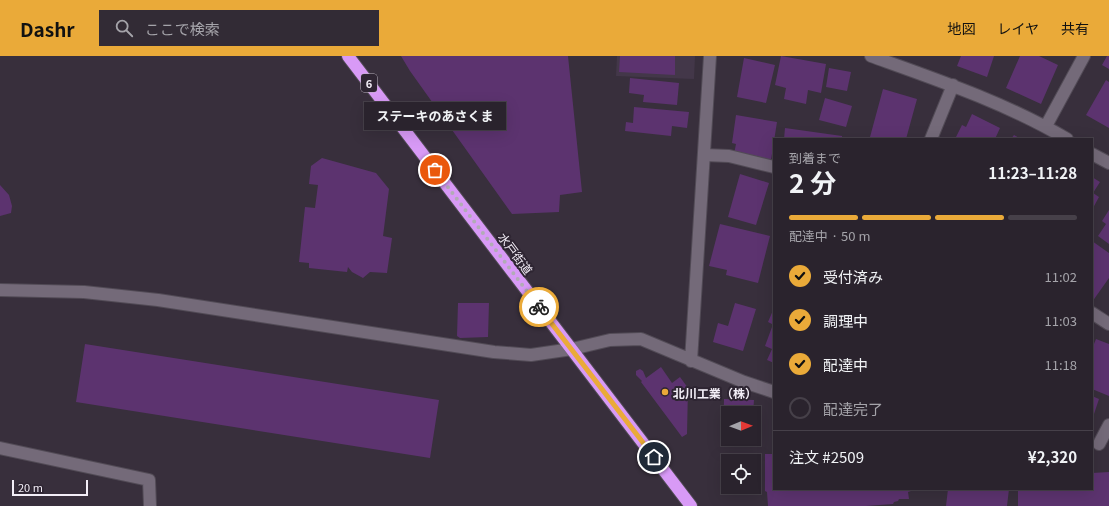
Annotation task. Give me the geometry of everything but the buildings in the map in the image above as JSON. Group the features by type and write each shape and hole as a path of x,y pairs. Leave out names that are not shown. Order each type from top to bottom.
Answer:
{"highway":[{"name":"水戸街道","path":"348,56 692,506"}],"street":[{"path":"691,361 710,56"},
{"path":"871,56 953,85 1046,126 1065,138"},
{"path":"1046,126 1084,56"},
{"path":"931,138 953,85"},
{"path":"705,155 729,156 773,168"},
{"path":"1093,155 1109,164"},
{"path":"0,290 84,292 158,300 494,352 531,355 572,349 610,340 641,339 691,361 773,392"},
{"path":"1093,314 1109,324"},
{"path":"1100,444 1109,424"},
{"path":"0,448 149,480 150,506"}],"shaded area":[{"path":"617,56 695,56 694,79 616,76"}],"way so far":[{"path":"435,170 539,307"}],"place":[{"name":"ステーキのあさくま","path":"435,170"},
{"name":"北川工業（株）","path":"665,392"}],"route":[{"path":"539,307 654,457"}]}
